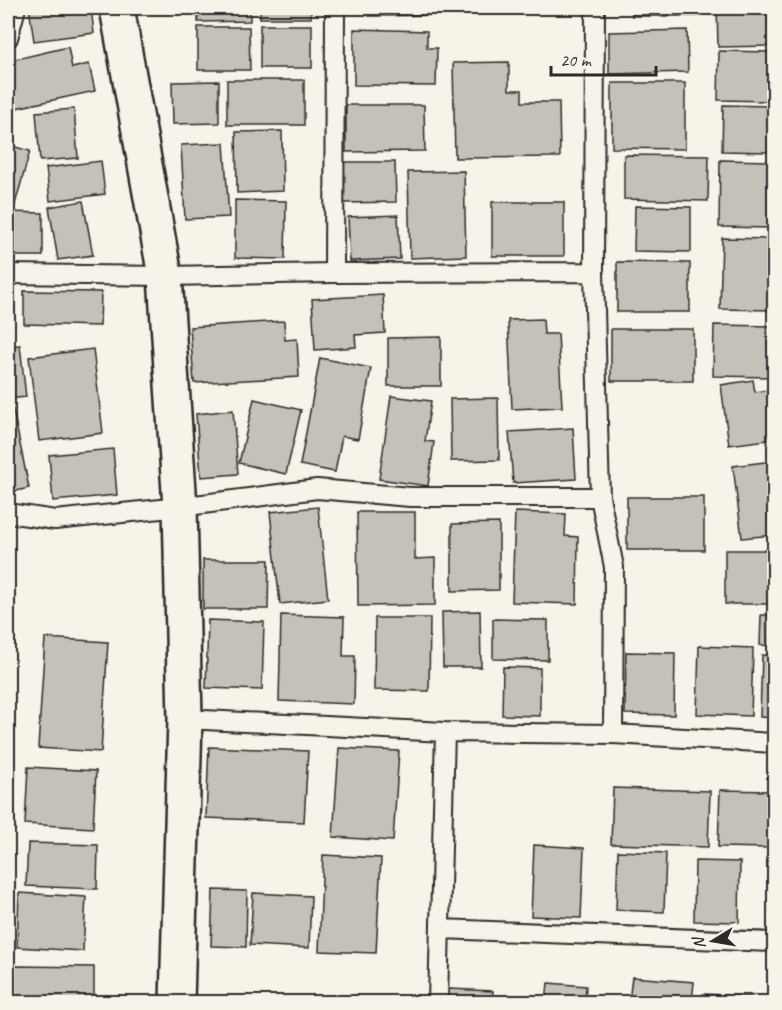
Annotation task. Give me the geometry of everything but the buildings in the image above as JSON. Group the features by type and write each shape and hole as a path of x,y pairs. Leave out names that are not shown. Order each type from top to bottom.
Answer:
{"street":[{"path":"117,8 165,276 180,507 185,719 177,1002"}],"lane":[{"path":"8,38 16,8"},
{"path":"334,273 335,8"},
{"path":"595,8 594,272 600,498 614,567 613,734"},
{"path":"8,274 165,276 594,272"},
{"path":"8,513 55,520 317,489 410,497 600,498"},
{"path":"185,719 445,732 613,734 774,743"},
{"path":"438,1002 445,732"},
{"path":"441,929 774,942"}]}
